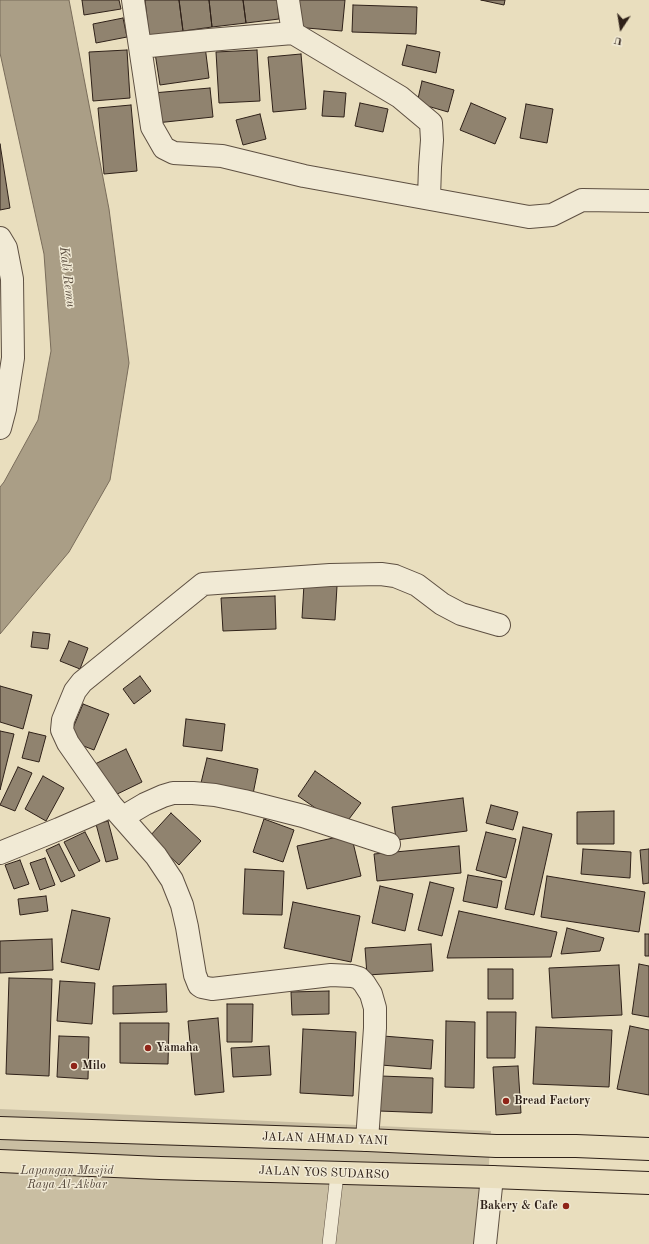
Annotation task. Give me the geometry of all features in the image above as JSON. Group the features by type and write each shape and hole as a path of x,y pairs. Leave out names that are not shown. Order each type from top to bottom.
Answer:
{"highway":[{"name":"JALAN AHMAD YANI","path":"0,1128 367,1140 496,1146 576,1146 649,1149"},
{"name":"JALAN YOS SUDARSO","path":"0,1161 160,1168 649,1183"}],"street":[{"path":"133,0 152,127 164,148 174,153 222,156 304,176 529,217 552,215 582,200 649,201"},
{"path":"288,0 293,33"},
{"path":"140,47 293,33 400,97 431,123 432,140 429,198"},
{"path":"0,238 6,248 12,279 13,358 5,409 0,428"},
{"path":"367,1140 375,1028 375,1008 371,994 364,983 359,978 352,976 331,975 212,989 202,987 196,981 188,927 182,905 172,880 156,856 118,811 68,743 62,730 63,720 75,691 82,682 203,584 330,575 381,574 395,576 417,585 442,604 461,614 500,625"},
{"path":"0,853 59,829 145,804 172,793 216,795 244,801 303,816 389,844"},
{"path":"485,1244 492,1177"}],"lane":[{"path":"329,1244 337,1174"}],"green space":[{"name":"Lapangan Masjid Raya Al-Akbar","path":"0,1109 491,1131 484,1244 0,1244"}],"water":[{"name":"Kali Remu","path":"0,0 69,0 109,209 129,363 110,480 69,552 0,634 0,487 38,420 51,351 44,254 0,53"}],"building":[{"path":"82,0 119,0 121,9 84,15"},
{"path":"145,0 179,0 183,31 149,36"},
{"path":"179,0 209,0 212,27 183,31"},
{"path":"209,0 243,0 246,23 212,27"},
{"path":"243,0 277,0 279,19 246,23"},
{"path":"297,0 345,0 342,31 295,27"},
{"path":"481,0 505,0 504,5"},
{"path":"353,5 417,7 416,34 352,32"},
{"path":"123,18 127,37 96,43 93,24"},
{"path":"407,45 440,52 436,73 402,65"},
{"path":"205,46 209,78 160,85 155,53"},
{"path":"127,50 130,98 93,101 89,52"},
{"path":"257,50 260,101 219,103 216,52"},
{"path":"301,54 306,109 273,112 268,57"},
{"path":"422,81 454,90 448,112 417,103"},
{"path":"210,88 213,117 156,123 153,93"},
{"path":"324,91 346,93 344,117 322,116"},
{"path":"360,103 388,109 383,132 355,126"},
{"path":"471,103 506,118 495,144 460,130"},
{"path":"526,104 553,109 547,143 520,138"},
{"path":"131,105 137,171 104,174 98,108"},
{"path":"260,114 266,139 243,145 236,120"},
{"path":"0,144 10,208 0,210"},
{"path":"304,584 337,586 335,620 302,618"},
{"path":"275,596 276,629 223,631 221,598"},
{"path":"33,632 50,634 48,649 31,647"},
{"path":"69,641 88,648 80,669 60,661"},
{"path":"140,676 151,691 134,704 123,689"},
{"path":"0,686 32,695 23,729 0,722"},
{"path":"83,704 109,714 94,750 68,740"},
{"path":"186,719 225,724 222,751 183,746"},
{"path":"0,731 14,734 0,790"},
{"path":"29,732 46,736 39,762 22,758"},
{"path":"126,749 142,782 109,798 93,765"},
{"path":"207,758 258,769 253,794 201,783"},
{"path":"18,767 32,773 15,811 0,805"},
{"path":"315,771 361,803 343,827 298,796"},
{"path":"43,776 64,788 46,821 25,809"},
{"path":"463,798 467,831 396,840 392,807"},
{"path":"491,805 518,812 513,830 486,823"},
{"path":"614,811 614,844 577,844 577,812"},
{"path":"171,813 201,841 179,865 149,837"},
{"path":"264,819 294,830 283,862 253,852"},
{"path":"108,821 118,859 106,862 96,824"},
{"path":"523,827 552,834 534,915 505,909"},
{"path":"85,832 100,861 79,871 64,842"},
{"path":"486,832 516,839 506,878 476,870"},
{"path":"351,834 361,876 307,889 297,846"},
{"path":"59,844 75,876 61,882 46,850"},
{"path":"459,846 461,873 377,881 374,854"},
{"path":"583,849 631,852 630,878 581,874"},
{"path":"649,849 649,883 643,884 640,850"},
{"path":"45,858 55,885 40,890 30,863"},
{"path":"20,860 29,884 14,889 5,865"},
{"path":"245,869 284,871 282,915 243,914"},
{"path":"468,875 502,881 497,908 463,901"},
{"path":"547,876 645,892 639,932 541,917"},
{"path":"430,882 454,888 442,936 418,930"},
{"path":"380,886 413,894 405,931 372,923"},
{"path":"46,896 48,911 20,915 18,899"},
{"path":"293,902 360,916 351,962 284,948"},
{"path":"72,910 110,918 99,970 61,962"},
{"path":"459,911 557,932 551,957 447,958"},
{"path":"567,928 604,938 600,951 561,954"},
{"path":"645,934 649,934 649,956 645,956"},
{"path":"52,939 53,970 0,973 0,941"},
{"path":"431,944 433,971 367,975 365,948"},
{"path":"639,964 649,966 649,1017 632,1014"},
{"path":"619,965 622,1015 552,1018 549,968"},
{"path":"488,969 513,969 513,999 488,999"},
{"path":"9,978 52,979 49,1076 6,1074"},
{"path":"60,981 95,983 92,1024 57,1021"},
{"path":"166,984 167,1012 113,1014 113,986"},
{"path":"329,991 329,1014 292,1015 291,992"},
{"path":"227,1004 253,1004 252,1042 227,1042"},
{"path":"487,1012 516,1012 515,1058 487,1058"},
{"path":"218,1018 224,1092 195,1095 188,1021"},
{"path":"446,1021 475,1022 474,1088 445,1087"},
{"path":"120,1023 169,1023 168,1064 120,1063"},
{"path":"630,1026 649,1030 649,1095 617,1089"},
{"path":"536,1027 612,1030 609,1087 533,1084"},
{"path":"303,1029 356,1032 353,1096 300,1093"},
{"path":"59,1036 89,1037 88,1079 57,1077"},
{"path":"383,1036 433,1040 431,1069 381,1065"},
{"path":"269,1046 271,1075 233,1077 231,1048"},
{"path":"518,1066 521,1113 496,1115 493,1067"},
{"path":"381,1076 433,1078 432,1113 379,1111"}],"place":[{"name":"Yamaha","path":"148,1048"},
{"name":"Milo","path":"74,1066"},
{"name":"Bread Factory","path":"506,1101"},
{"name":"Bakery & Cafe","path":"566,1206"}]}
